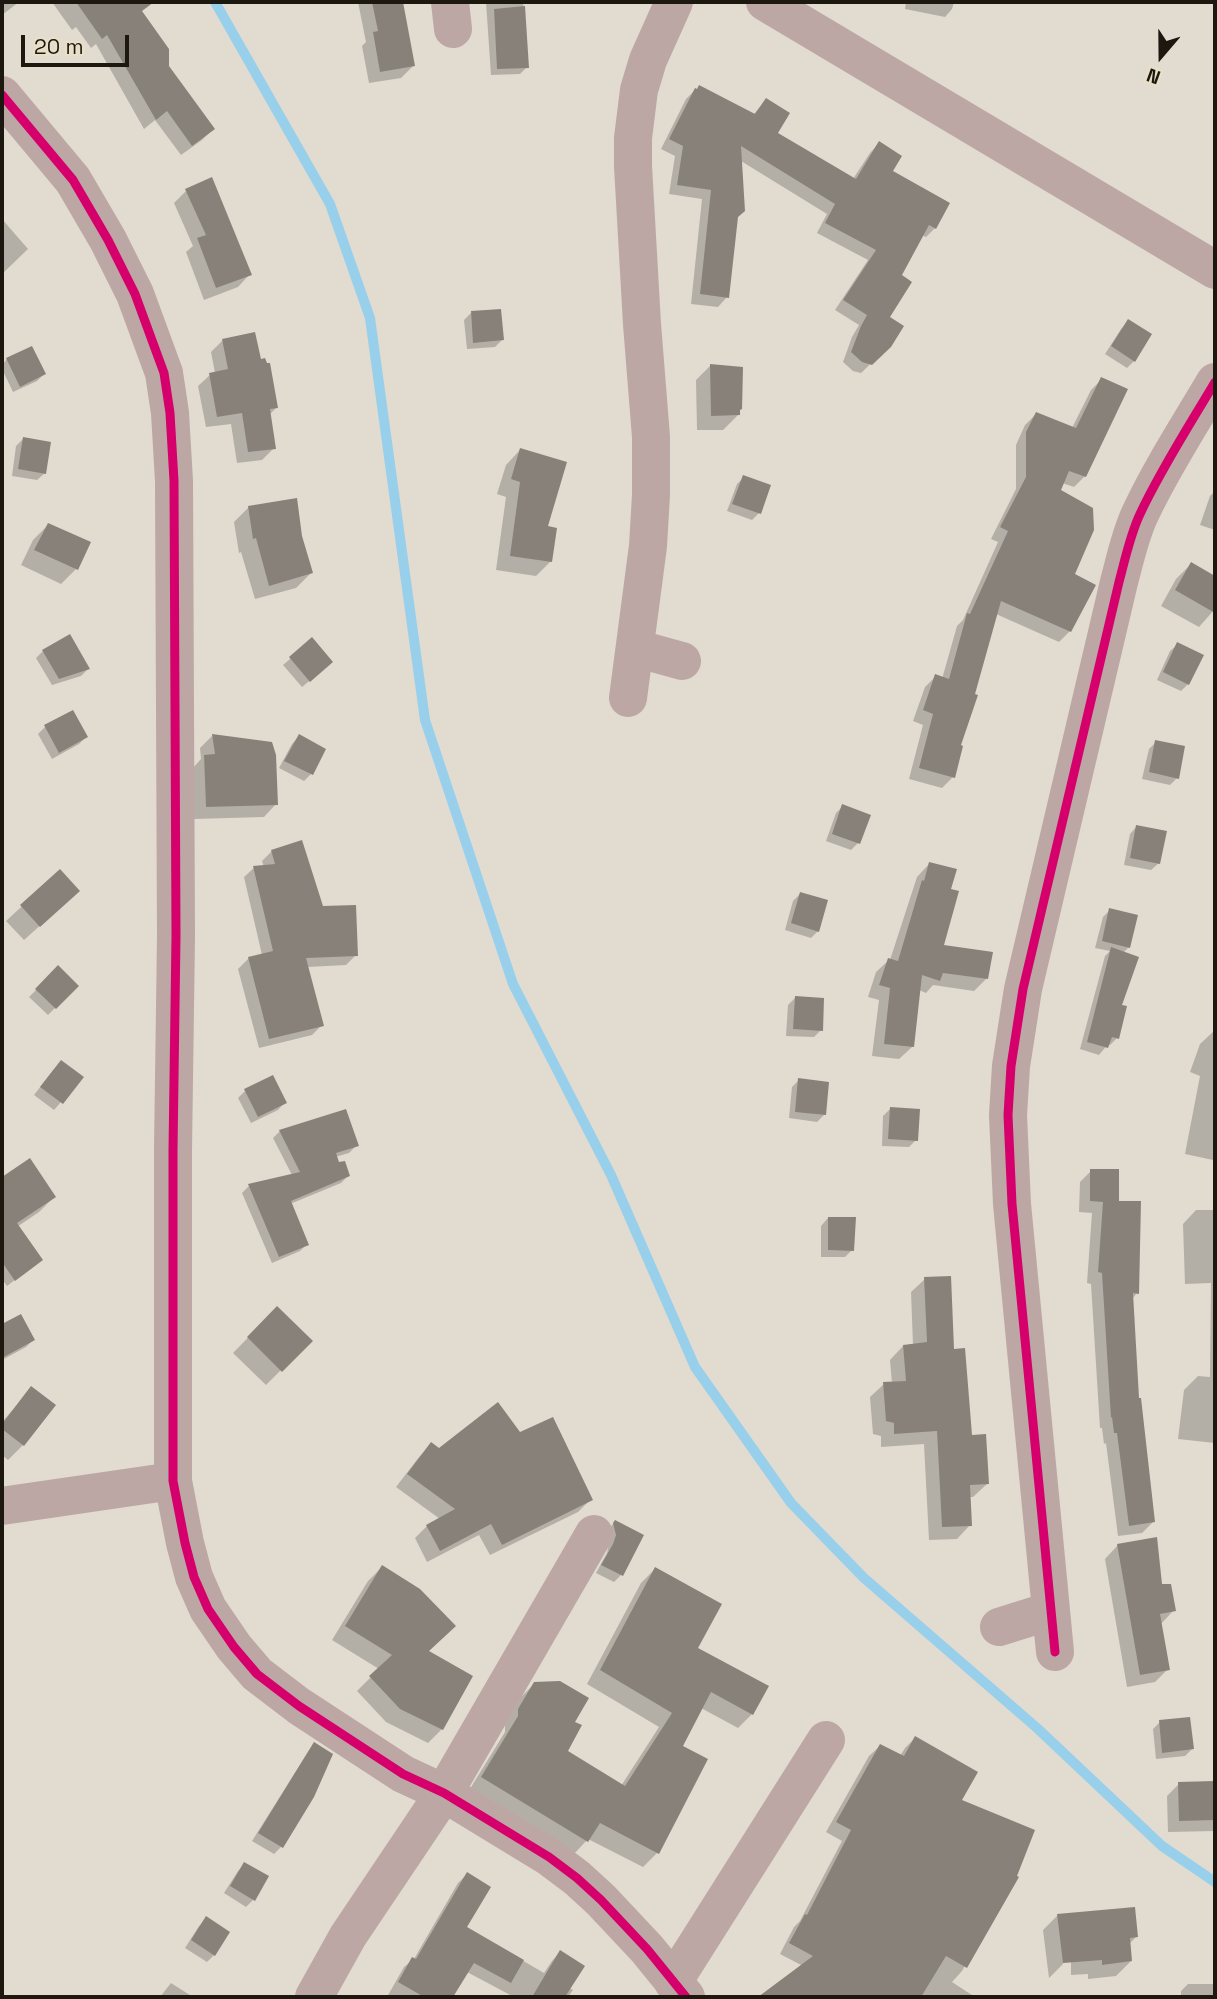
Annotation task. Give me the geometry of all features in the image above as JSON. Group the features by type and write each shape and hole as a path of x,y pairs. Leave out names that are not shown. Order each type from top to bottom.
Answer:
{"street":[{"path":"628,698 648,546 651,437 640,298 633,138 639,90 648,60 674,2"},
{"path":"765,2 1215,271"},
{"path":"2,95 73,180 108,240 135,294 164,373 170,413 174,481 176,936 173,1481 194,1577 208,1609 234,1647 257,1674 299,1706 403,1774 444,1793 549,1857 577,1878 647,1948 680,1989 826,1740"},
{"path":"1055,1652 1012,1204 1008,1115 1015,1033 1119,582 1135,527 1159,478 1215,382"},
{"path":"635,649 682,661"},
{"path":"2,1506 173,1481"},
{"path":"314,1997 348,1936 444,1793 594,1534"},
{"path":"999,1627 1050,1611"}],"building":[{"path":"76,2 154,2 142,11 169,49 169,66 215,129 192,146 167,111 156,120 107,35 102,39"},
{"path":"372,2 403,2 415,66 380,72 373,32 378,31"},
{"path":"525,6 529,68 497,69 494,9"},
{"path":"699,85 755,114 766,98 790,113 778,133 856,179 879,141 902,156 893,171 950,203 936,229 929,225 902,275 912,282 890,317 904,326 891,347 872,365 862,362 851,352 867,315 843,300 876,250 825,223 835,204 741,146 745,211 738,217 729,298 700,294 711,190 677,185 683,146 669,139"},
{"path":"212,177 252,275 216,288 197,238 206,235 185,189"},
{"path":"501,309 504,340 473,343 471,311"},
{"path":"1128,319 1152,334 1135,362 1111,346"},
{"path":"255,332 261,359 265,358 267,363 270,363 278,408 270,409 276,449 248,452 242,413 217,417 209,373 228,369 222,339"},
{"path":"32,346 46,374 20,387 6,358"},
{"path":"710,364 743,367 740,415 711,416"},
{"path":"1101,377 1128,389 1086,477 1069,471 1061,490 1093,508 1094,530 1075,574 1096,585 1071,632 1001,601 975,694 978,695 961,745 963,746 955,778 919,768 933,714 923,710 935,674 949,679 967,613 970,614 1008,531 1000,527 1026,477 1026,432 1036,412 1076,428"},
{"path":"23,437 51,442 46,474 18,469"},
{"path":"520,448 567,462 548,526 557,528 552,562 510,556 520,482 511,479"},
{"path":"743,475 771,485 761,514 732,504"},
{"path":"297,498 302,536 313,573 269,586 256,538 253,539 248,506"},
{"path":"48,523 91,542 78,570 34,550"},
{"path":"1191,562 1215,576 1215,613 1175,590"},
{"path":"70,634 90,669 59,679 42,650"},
{"path":"312,637 333,662 310,682 289,657"},
{"path":"1177,642 1204,655 1189,685 1163,672"},
{"path":"73,710 88,737 59,753 44,725"},
{"path":"212,734 272,742 276,755 278,805 206,807 204,755 215,754"},
{"path":"299,734 326,749 313,775 284,761"},
{"path":"1155,740 1185,746 1179,779 1149,772"},
{"path":"842,804 871,815 860,844 832,834"},
{"path":"1136,825 1167,831 1160,864 1130,858"},
{"path":"302,840 323,906 356,905 358,956 306,958 324,1026 269,1039 248,957 273,951 253,866 275,864 271,850"},
{"path":"929,862 957,869 951,889 959,891 944,945 993,952 988,979 943,973 940,981 922,975 914,1047 884,1044 890,988 879,985 888,958 898,961"},
{"path":"60,869 80,891 40,927 20,905"},
{"path":"800,892 828,900 819,932 791,923"},
{"path":"1109,908 1138,915 1130,948 1102,941"},
{"path":"1111,947 1139,957 1122,1005 1127,1006 1119,1039 1112,1037 1108,1048 1087,1042"},
{"path":"58,965 79,986 56,1009 35,989"},
{"path":"795,996 824,998 823,1031 793,1029"},
{"path":"61,1060 84,1077 63,1104 40,1087"},
{"path":"273,1075 287,1103 258,1117 244,1089"},
{"path":"798,1078 829,1082 826,1115 795,1112"},
{"path":"890,1107 920,1109 918,1141 888,1139"},
{"path":"346,1109 359,1146 336,1153 339,1162 345,1161 350,1176 291,1201 309,1245 279,1257 248,1184 300,1172 279,1130"},
{"path":"30,1158 56,1197 17,1223 43,1260 15,1281 2,1262 2,1177"},
{"path":"1090,1169 1119,1169 1119,1201 1141,1201 1139,1294 1133,1293 1139,1398 1155,1522 1129,1526 1117,1433 1114,1433 1111,1418 1102,1273 1098,1272 1103,1202 1090,1201"},
{"path":"828,1217 856,1217 854,1251 828,1250"},
{"path":"951,1276 954,1349 965,1348 972,1435 986,1434 989,1484 970,1485 972,1526 942,1527 937,1431 894,1434 894,1423 886,1421 883,1382 906,1381 903,1345 927,1342 924,1277"},
{"path":"277,1306 313,1341 282,1372 247,1337"},
{"path":"21,1314 35,1340 2,1358 2,1324"},
{"path":"31,1386 56,1405 24,1446 2,1429 2,1424"},
{"path":"498,1402 520,1432 553,1417 593,1500 502,1545 491,1524 440,1551 426,1525 455,1509 407,1474 431,1442 439,1448"},
{"path":"615,1520 644,1535 623,1576 601,1565 616,1535 613,1523"},
{"path":"1157,1537 1162,1584 1171,1584 1176,1611 1160,1614 1170,1670 1140,1675 1117,1544"},
{"path":"382,1565 420,1589 456,1626 429,1651 473,1676 443,1730 400,1709 369,1676 392,1655 345,1626"},
{"path":"655,1567 722,1604 698,1648 769,1686 753,1715 711,1692 683,1746 708,1759 659,1854 600,1823 588,1842 481,1777 518,1716 518,1709 534,1682 560,1681 589,1698 575,1722 582,1725 568,1751 625,1786 672,1713 600,1670"},
{"path":"1190,1717 1194,1749 1162,1753 1159,1720"},
{"path":"915,1736 978,1772 962,1800 1035,1830 1017,1876 1019,1877 967,1968 946,1956 921,1997 758,1997 813,1956 789,1943 805,1914 807,1915 851,1830 836,1822 880,1744 904,1756"},
{"path":"314,1742 333,1754 314,1797 283,1848 258,1833"},
{"path":"1215,1781 1215,1820 1179,1821 1178,1782"},
{"path":"244,1862 269,1876 255,1901 230,1886"},
{"path":"467,1872 491,1887 467,1927 524,1960 511,1983 474,1963 453,1997 424,1997 398,1982 412,1957 416,1959"},
{"path":"1135,1907 1138,1937 1130,1938 1132,1961 1102,1965 1102,1960 1063,1963 1057,1914"},
{"path":"206,1916 230,1932 215,1956 191,1940"},
{"path":"560,1950 585,1966 565,1997 532,1997"}],"waterway":[{"path":"215,2 330,204 370,318 425,720 513,984 611,1175 695,1367 791,1503 864,1578 1037,1728 1162,1846 1215,1882"}],"cycle path":[{"path":"2,95 73,180 108,240 135,294 164,373 170,413 174,481 176,936 173,1481 194,1577 208,1609 234,1647 257,1674 299,1706 403,1774 444,1793 549,1857 577,1878 647,1949 686,1997"},
{"path":"1055,1652 1012,1204 1008,1115 1011,1066 1023,989 1131,539 1157,481 1215,382"}]}
